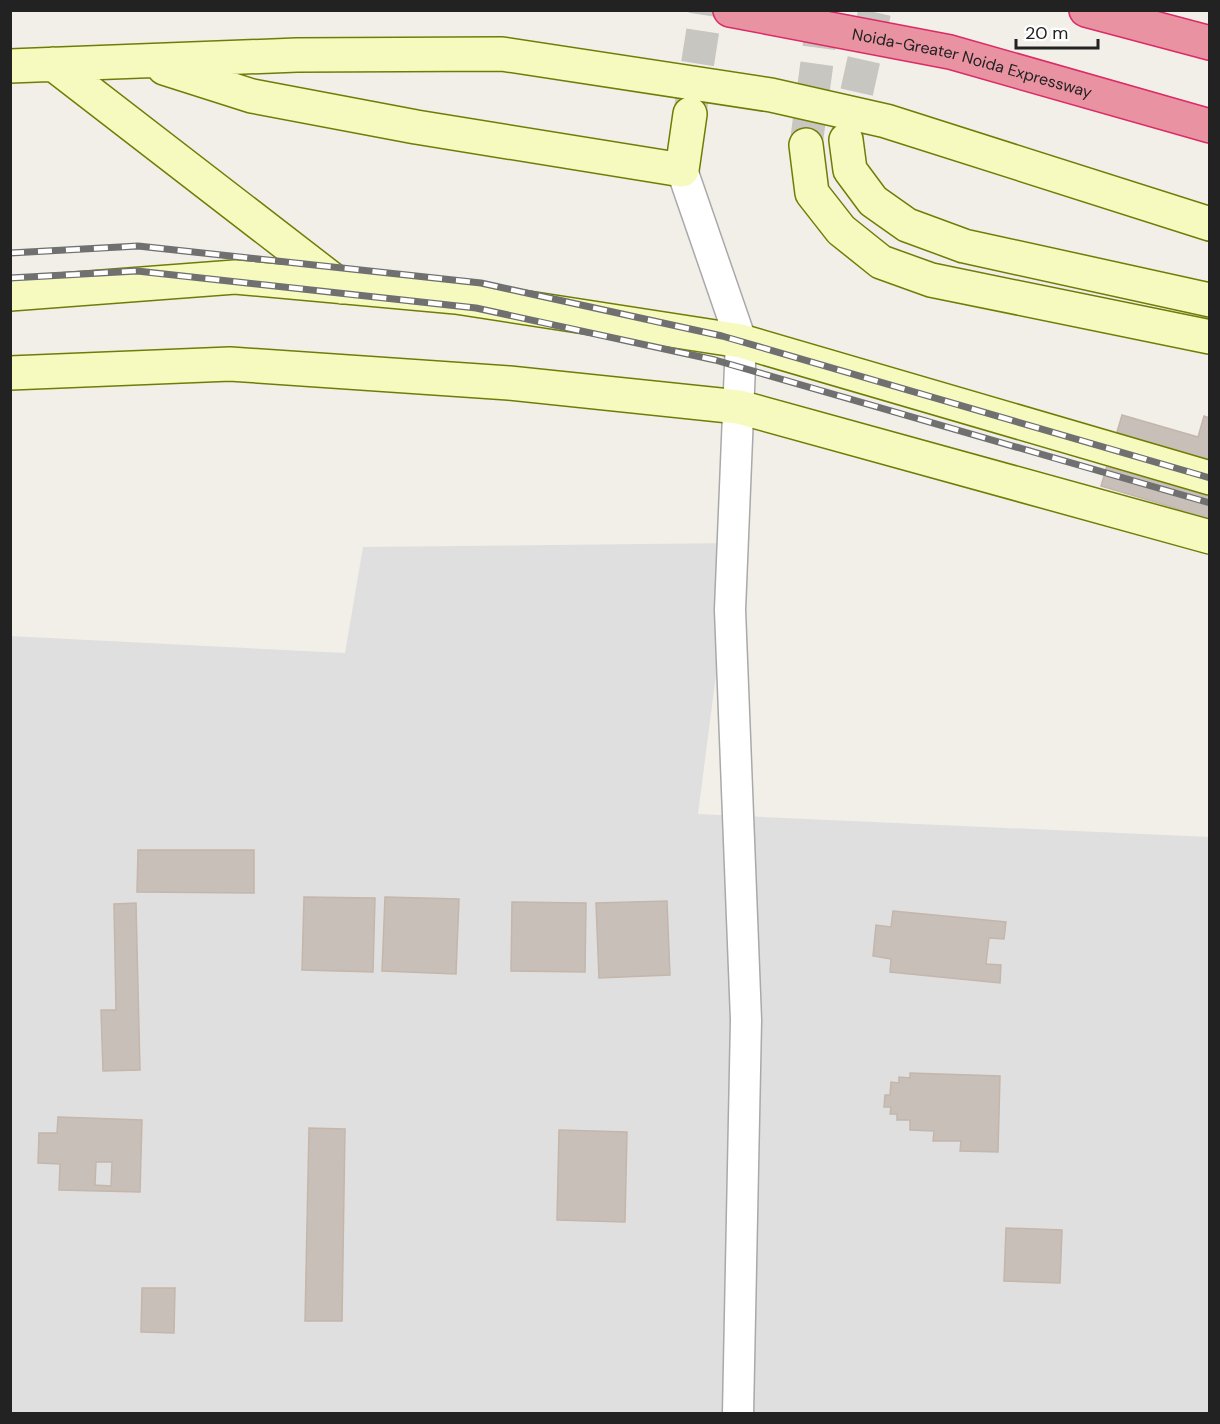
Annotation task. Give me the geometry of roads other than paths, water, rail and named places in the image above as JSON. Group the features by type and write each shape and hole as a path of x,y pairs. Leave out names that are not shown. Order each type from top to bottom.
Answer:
{"highway":[{"name":"Noida-Greater Noida Expressway","path":"730,10 950,52 1209,126"},
{"path":"1086,10 1209,43"}],"street":[{"path":"10,66 297,55 502,54 771,95 886,121 1209,224"},
{"path":"142,61 252,96 416,127 682,170"},
{"path":"53,64 342,287"},
{"path":"690,114 682,170 741,341 730,610 746,1020 738,1413"},
{"path":"846,140 850,170 873,201 907,225 964,246 1209,300"},
{"path":"806,145 812,193 841,230 881,262 930,280 1209,337"},
{"path":"10,294 235,277 456,297 741,341 1209,478"},
{"path":"10,373 230,364 509,384 739,407 1209,537"}],"tunnel":[{"path":"690,112 706,10"},
{"path":"806,145 824,10"},
{"path":"846,140 875,10"}],"railway":[{"path":"10,253 138,246 481,283 722,336 1210,478"},
{"path":"10,278 137,271 476,308 715,360 1210,503"}]}
